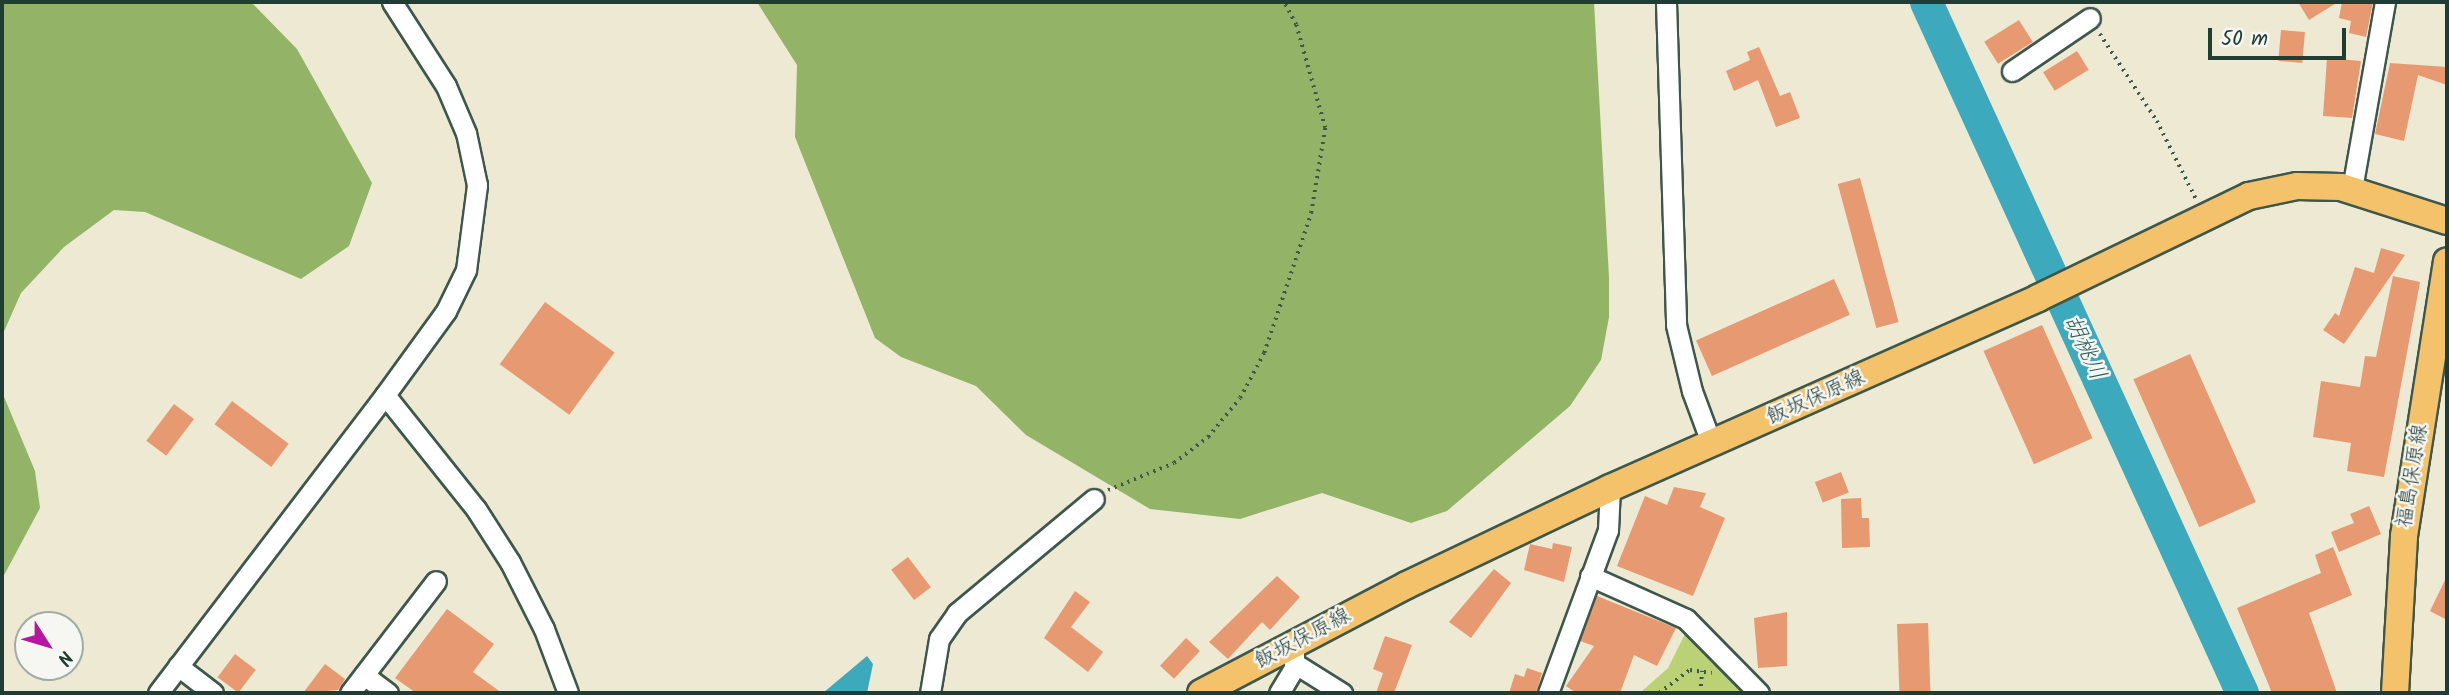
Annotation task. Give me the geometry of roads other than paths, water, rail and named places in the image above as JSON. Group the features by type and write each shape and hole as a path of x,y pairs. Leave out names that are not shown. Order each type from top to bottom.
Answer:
{"main road":[{"name":"飯坂保原線","path":"1201,693 1292,655 1609,488 2038,298 2249,196 2297,186 2352,189 2447,221"},
{"name":"福島保原線","path":"2395,693 2404,536 2447,261"}],"street":[{"path":"158,693 446,311 462,278 471,250 477,185 466,133 446,86 392,2"},
{"path":"1666,2 1676,325 1692,391 1712,444"},
{"path":"2352,189 2385,2"},
{"path":"2012,72 2089,15"},
{"path":"384,395 476,509 510,562 544,629 568,693"},
{"path":"1548,693 1608,530 1609,488"},
{"path":"930,693 929,674 939,639 957,613 1094,499"},
{"path":"1590,576 1686,619 1759,693"},
{"path":"349,693 436,580"},
{"path":"1279,693 1292,655 1342,693"},
{"path":"178,666 213,693"},
{"path":"364,675 388,693"}],"water":[{"path":"867,656 873,664 867,693 823,693"}],"waterway":[{"name":"胡桃川","path":"1926,2 2242,693"}]}
